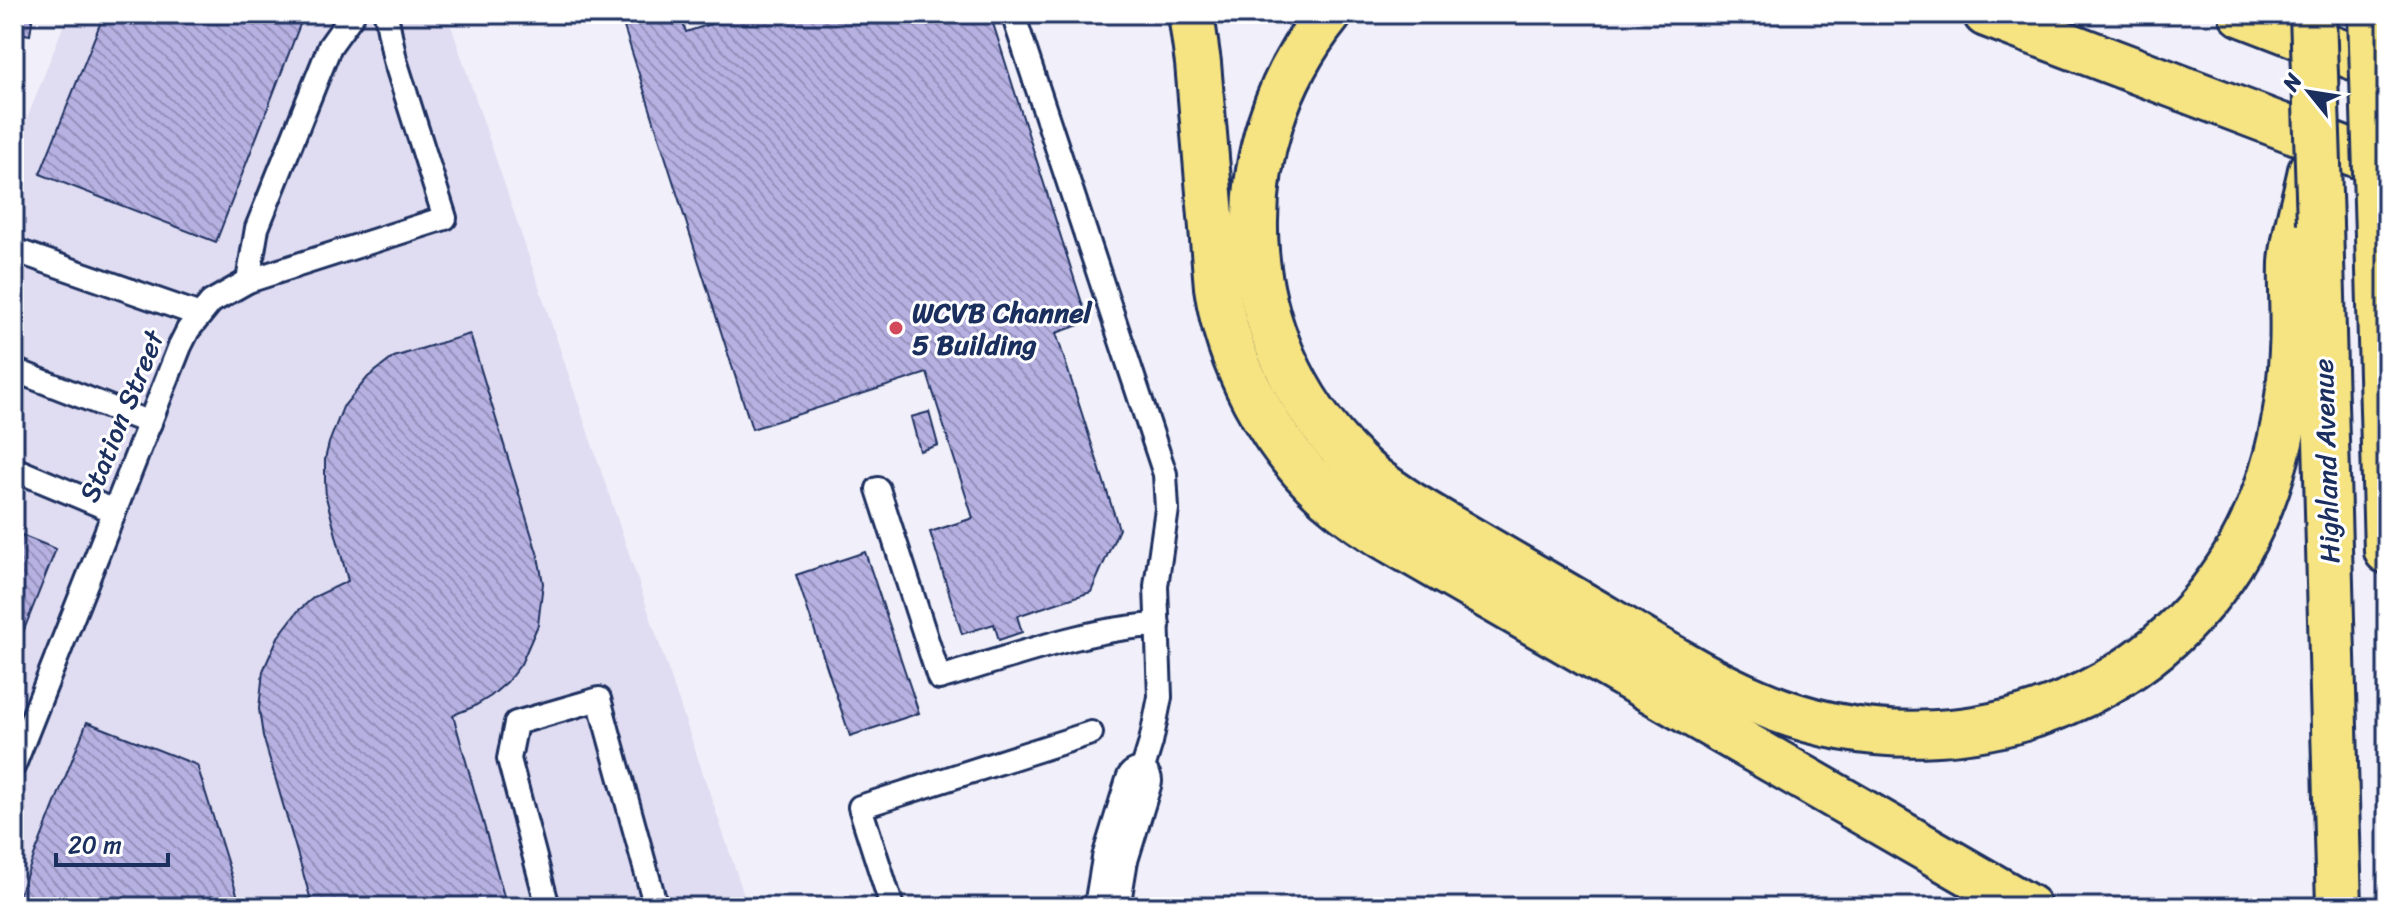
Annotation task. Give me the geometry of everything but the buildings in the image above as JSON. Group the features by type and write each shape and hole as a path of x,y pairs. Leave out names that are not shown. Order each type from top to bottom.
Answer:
{"main road":[{"path":"1191,14 1217,287 1223,316 1234,353 1262,412 1311,479 1348,513 1386,538 2028,907"},
{"path":"1329,14 1309,42 1277,104 1262,153 1255,206 1256,266 1266,314 1284,362 1316,416 1360,468 1422,511 1720,684 1774,709 1830,726 1921,735 2012,722 2099,687 2139,662 2181,627 2222,578 2247,535 2279,450 2291,375 2292,260 2310,220"},
{"path":"1986,14 2387,166"},
{"path":"2242,14 2387,70"},
{"name":"Highland Avenue","path":"2313,14 2317,147 2310,220 2339,907"},
{"name":"Highland Avenue","path":"2371,14 2387,551"}],"street":[{"path":"1107,907 1115,859 1139,781"}],"lane":[{"path":"248,281 257,228 330,46 353,14"},
{"name":"Station Street","path":"14,765 180,346 200,315 211,302 248,281 445,218 395,60 386,14"},
{"path":"1013,14 1165,474 1167,509 1156,586 1160,697 1139,781"},
{"path":"14,250 200,315"},
{"path":"14,370 150,423"},
{"path":"14,469 114,511"},
{"path":"878,489 939,678 1094,634 1158,625"},
{"path":"548,907 509,759 516,723 599,699 656,907"},
{"path":"892,907 860,807 1091,733"}],"shaded area":[{"path":"68,14 447,14 748,907 14,907 14,152"}],"place":[{"name":"WCVB Channel 5 Building","path":"896,328"}]}
